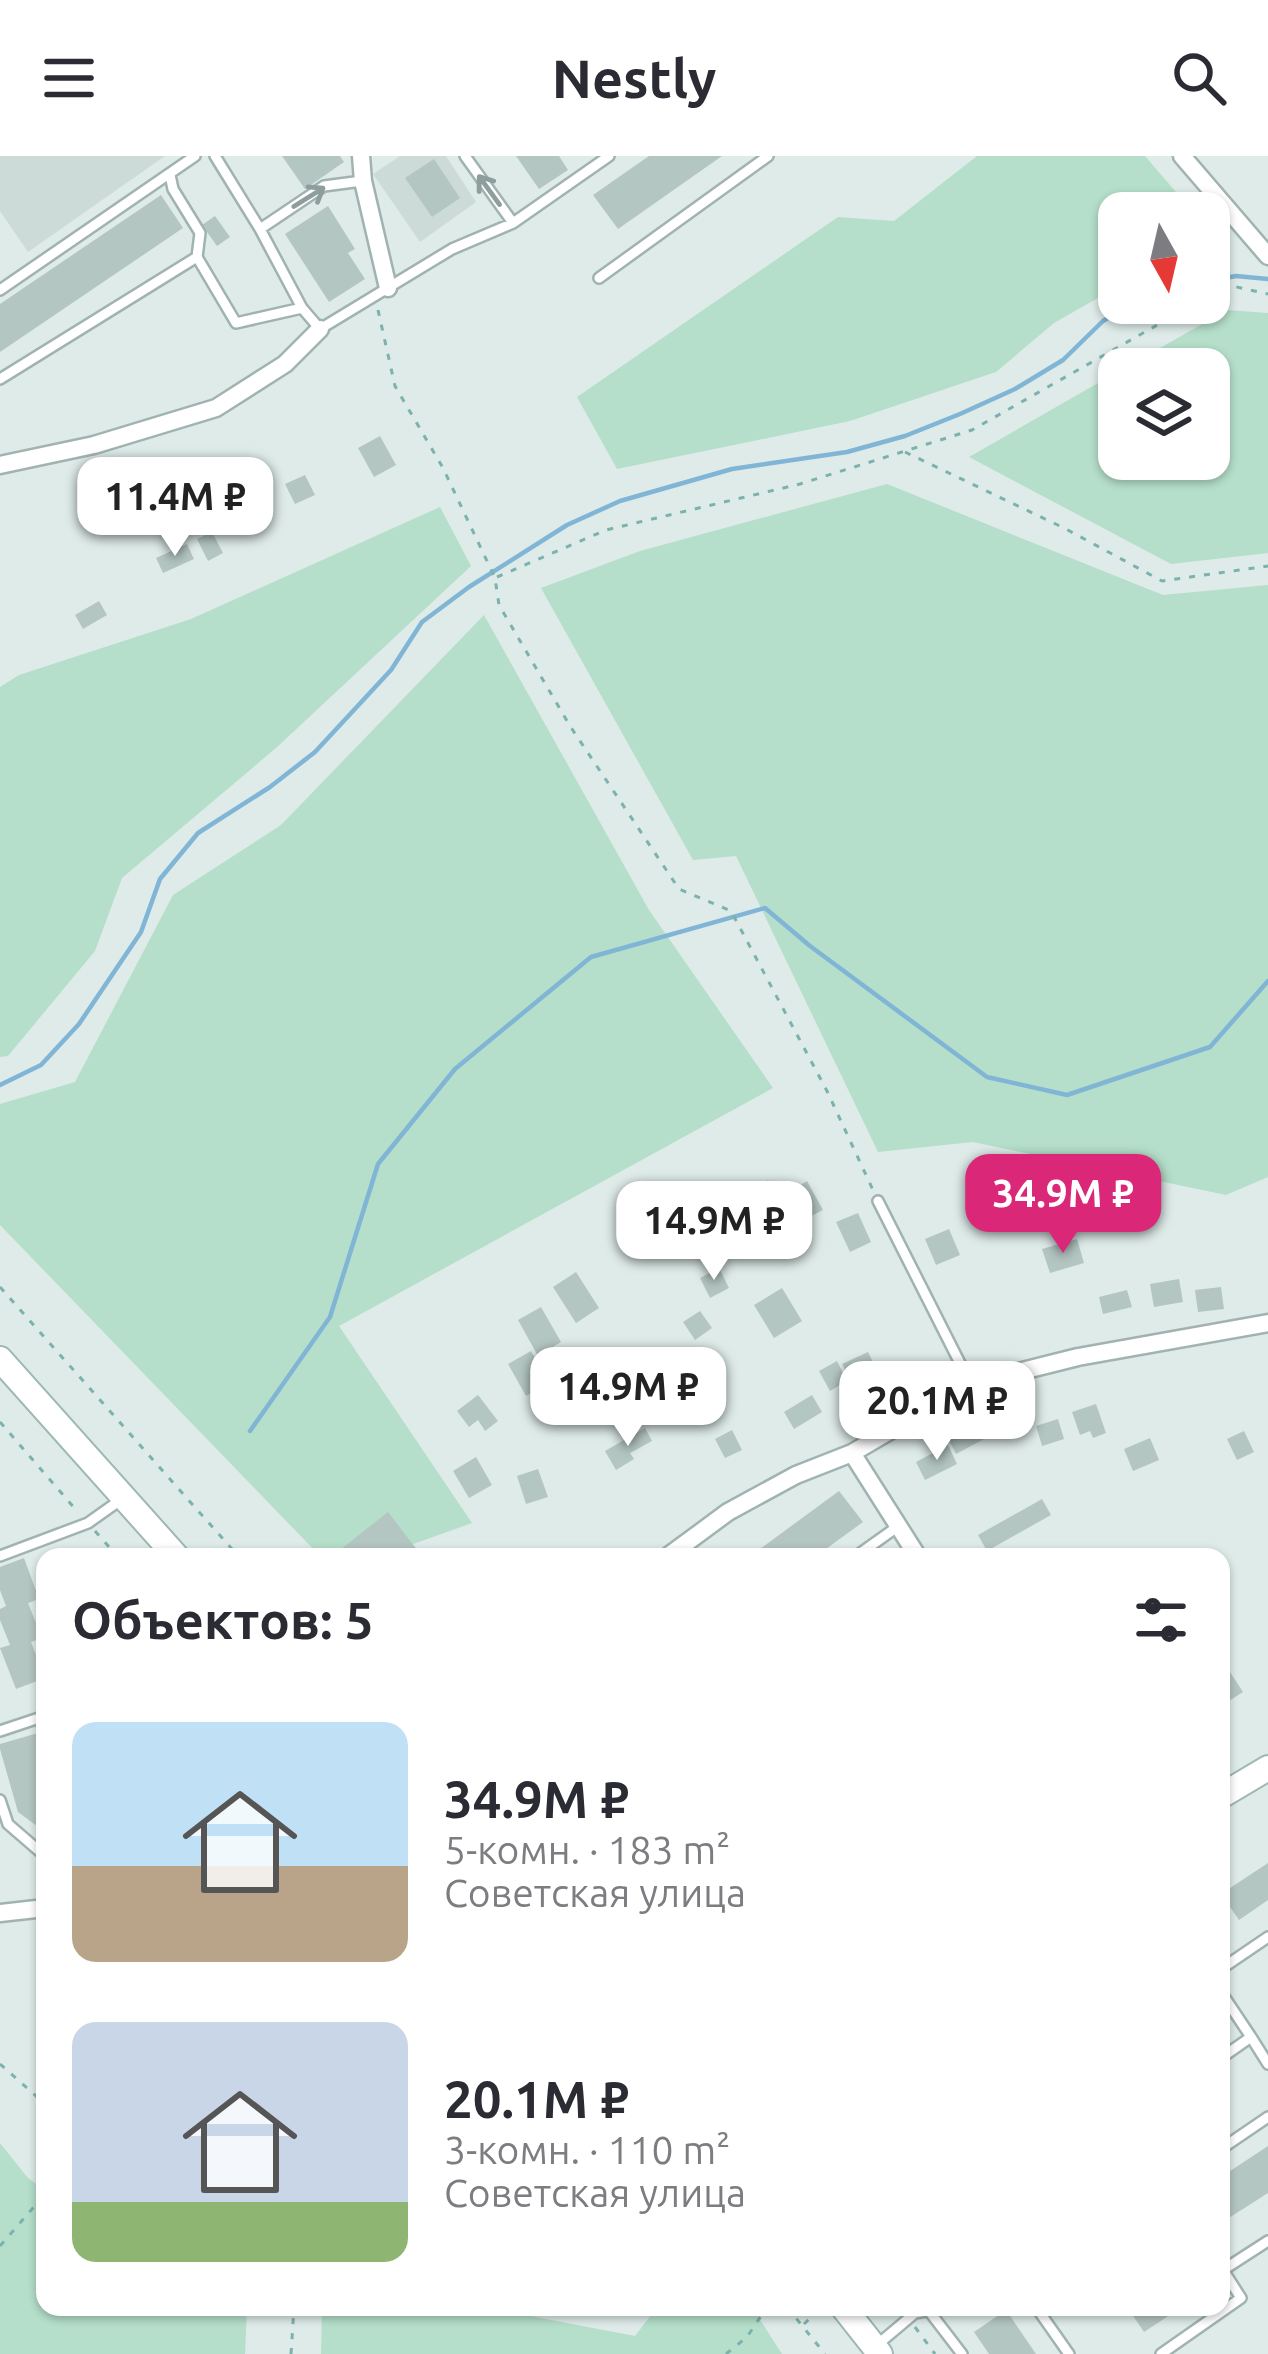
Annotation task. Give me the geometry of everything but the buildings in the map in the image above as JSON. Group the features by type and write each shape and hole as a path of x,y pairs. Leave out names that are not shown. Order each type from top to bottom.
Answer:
{"street":[{"path":"361,156 382,292"},
{"path":"1183,156 1268,256"},
{"path":"0,465 94,445 216,408 285,364 320,329"},
{"path":"679,1548 728,1512 796,1474 852,1453 970,1384 1078,1357 1268,1323"},
{"path":"0,1359 170,1548"},
{"path":"852,1453 912,1548"},
{"path":"1230,1791 1268,1768"},
{"path":"0,1913 36,1909"},
{"path":"840,2316 877,2351"}],"lane":[{"path":"0,290 195,156"},
{"path":"215,156 302,308 320,329 452,249 513,223 609,156"},
{"path":"465,156 513,223"},
{"path":"599,278 768,156"},
{"path":"170,175 173,189 200,233 197,257 236,323 302,308"},
{"path":"260,229 324,186 363,181"},
{"path":"0,379 197,257"},
{"path":"878,1201 970,1384"},
{"path":"0,1556 88,1522 124,1498"},
{"path":"868,1548 897,1527"},
{"path":"43,1542 45,1548"},
{"path":"0,1730 36,1719"},
{"path":"0,1800 8,1824 36,1848"},
{"path":"1230,1963 1268,1937"},
{"path":"1230,2005 1268,2064"},
{"path":"1230,2052 1251,2037"},
{"path":"1230,2143 1268,2116"},
{"path":"1230,2266 1266,2246"},
{"path":"1230,2281 1241,2298 1230,2306"},
{"path":"877,2351 912,2316"},
{"path":"933,2316 962,2354"},
{"path":"1042,2316 1069,2354"},
{"path":"1161,2354 1215,2316"}],"path":[{"path":"1230,285 1268,294"},
{"path":"382,292 395,386 443,468 495,578 499,604 569,727 679,889 731,911 827,1091 878,1201"},
{"path":"495,578 606,530 800,484 972,430 1159,324"},
{"path":"903,452 1064,527 1162,581 1268,566"},
{"path":"0,1287 231,1548"},
{"path":"0,1422 110,1548"},
{"path":"0,2064 36,2096"},
{"path":"0,2246 36,2204"},
{"path":"291,2354 293,2316"},
{"path":"726,2354 747,2337 760,2316"},
{"path":"795,2316 826,2354"},
{"path":"803,2325 818,2316"}],"shaded area":[{"path":"0,156 165,156 28,252 0,211"},
{"path":"400,156 446,156 476,202 420,242 373,174"}],"green space":[{"path":"977,156 1145,156 1176,192 1098,192 1098,298 1054,323 996,372 850,421 617,469 577,397 838,217 894,221"},
{"path":"1230,310 1268,313 1268,553 1171,564 969,457 1098,383 1098,480 1230,480 1230,348 1160,348 1202,324 1230,324"},
{"path":"887,484 1163,595 1268,585 1268,1177 1226,1195 973,1142 878,1152 736,856 693,860 541,588 640,551"},
{"path":"440,507 471,566 276,748 122,878 95,951 8,1056 0,1057 0,687 19,675 191,619"},
{"path":"484,615 649,910 773,1088 339,1326 472,1523 402,1548 312,1548 0,1225 0,1104 75,1082 173,895 281,825"},
{"path":"0,2143 36,2184 36,2316 247,2316 245,2354 0,2354"},
{"path":"322,2316 530,2316 635,2336 650,2316 758,2316 782,2354 321,2354"}],"waterway":[{"path":"1230,277 1268,279"},
{"path":"0,1085 41,1065 79,1024 141,932 160,879 198,833 315,752 391,670 422,622 469,587 567,525 620,501 732,469 847,452 960,414 1063,360 1100,324"},
{"path":"250,1431 330,1317 378,1164 455,1069 591,957 765,908 987,1077 1067,1095 1210,1047 1268,981"}]}
